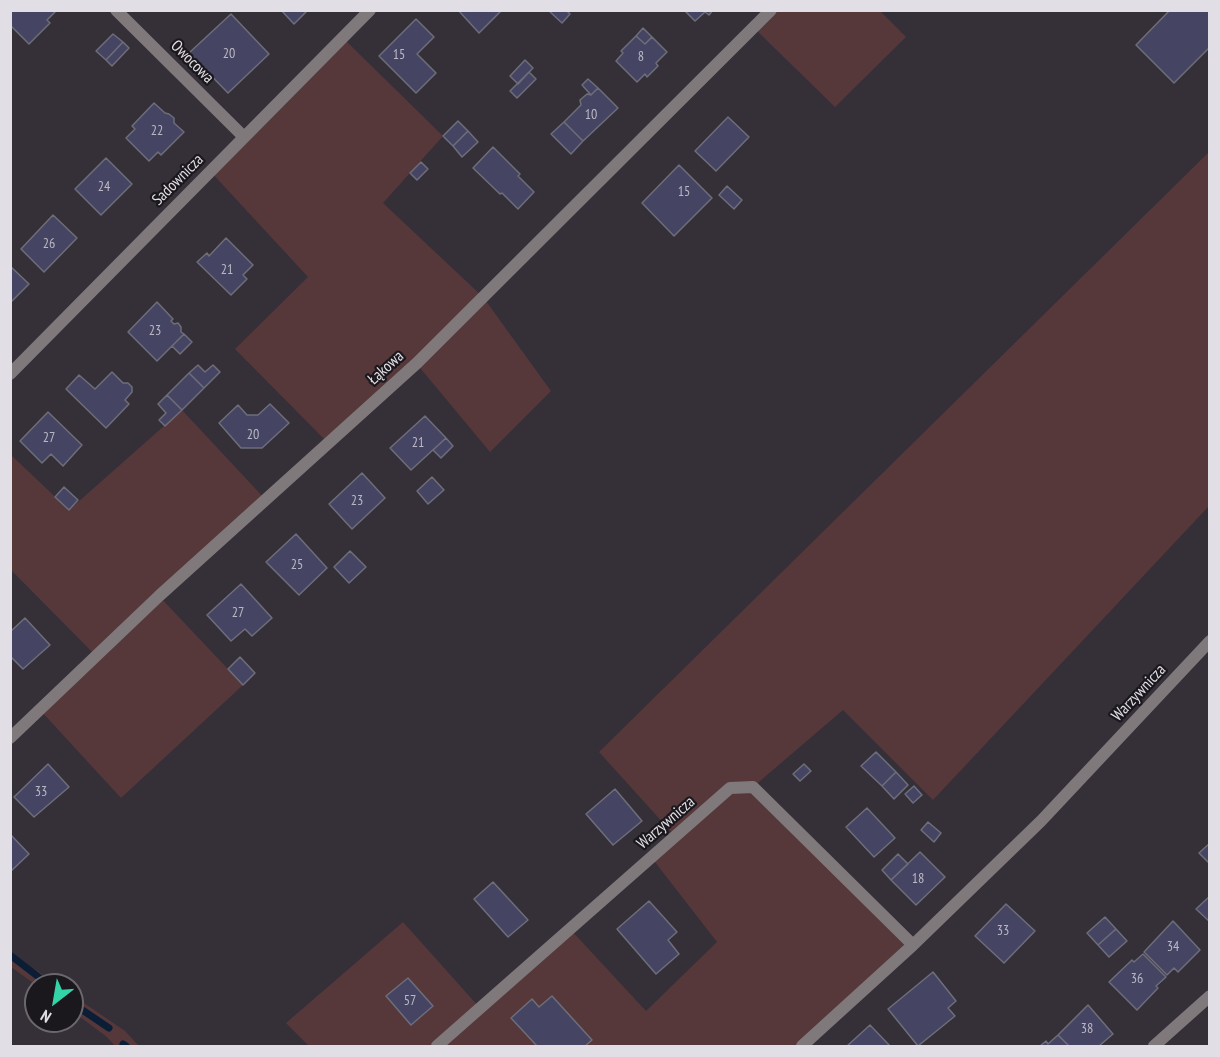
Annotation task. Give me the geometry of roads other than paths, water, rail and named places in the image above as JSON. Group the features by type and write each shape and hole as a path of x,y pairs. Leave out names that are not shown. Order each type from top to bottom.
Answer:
{"street":[{"name":"Owocowa","path":"116,10 244,137"},
{"name":"Sadownicza","path":"10,374 370,10"},
{"name":"Łąkowa","path":"10,738 159,596 417,363 771,10"},
{"name":"Warzywnicza","path":"802,1047 914,945 1041,821 1209,642"},
{"name":"Warzywnicza","path":"437,1047 730,788 753,787 914,945"},
{"path":"1154,1047 1209,996"}],"waterway":[{"path":"10,955 33,973"},
{"path":"84,1011 109,1028"}]}
